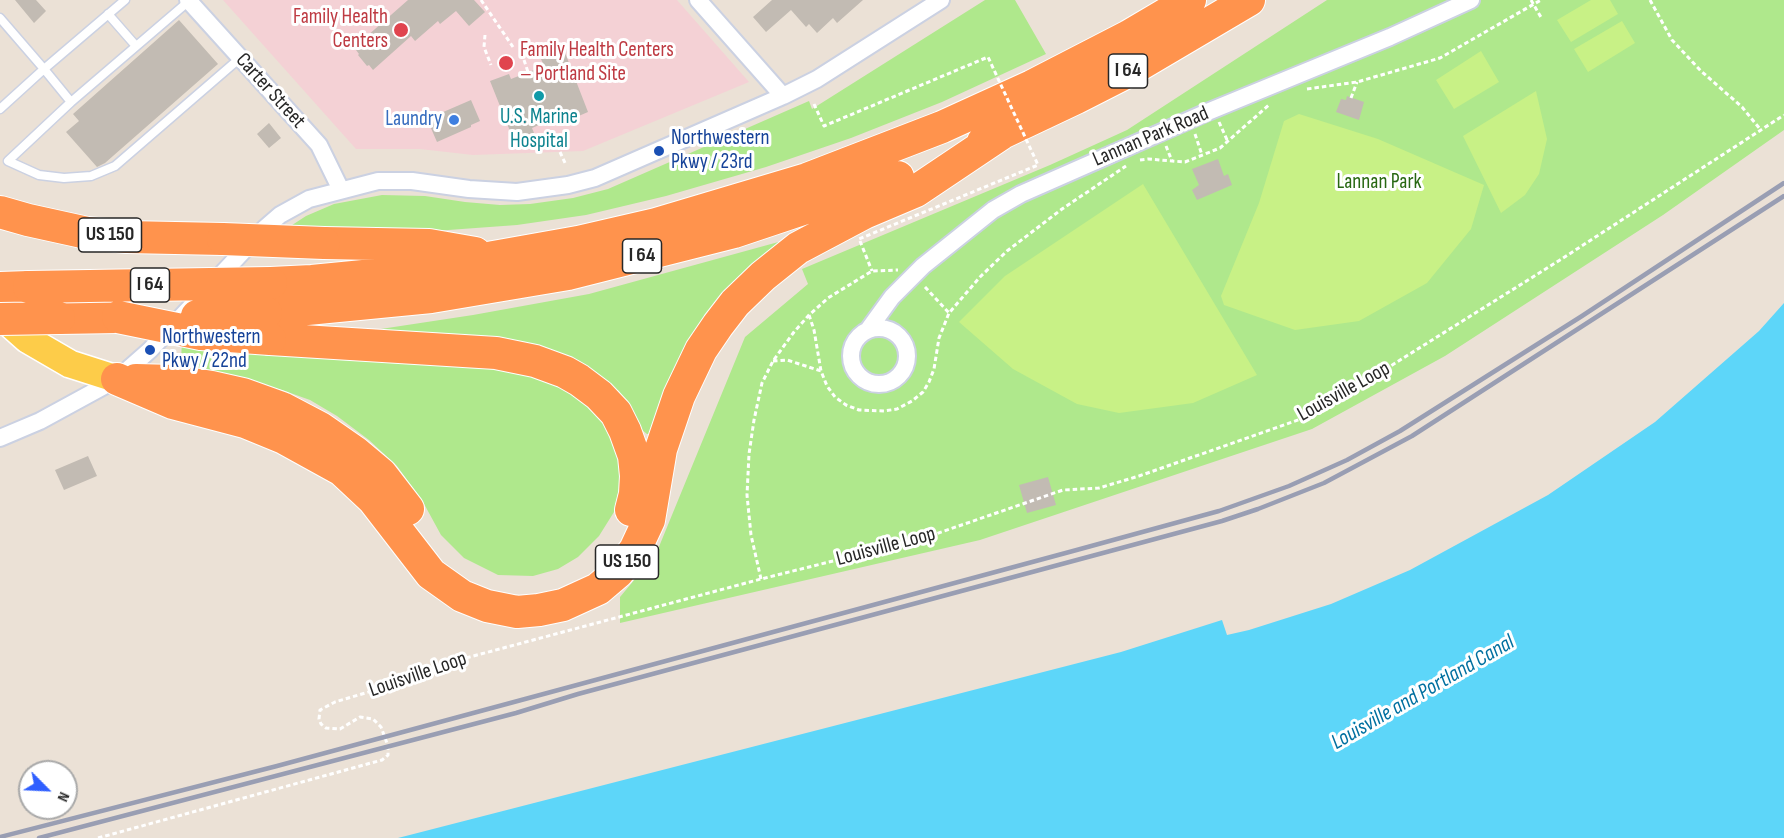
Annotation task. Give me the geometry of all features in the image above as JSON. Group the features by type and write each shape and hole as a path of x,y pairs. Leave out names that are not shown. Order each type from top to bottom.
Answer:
{"highway":[{"name":"I 64","path":"0,288 271,283 415,271 578,242 656,224 807,179 942,127 1032,86 1129,36 1190,0"},
{"name":"I 64","path":"0,316 118,317 201,334 268,326 378,304 455,294 541,279 627,260 734,232 839,198 923,167 1001,134 1127,72 1249,0"},
{"name":"US 150","path":"117,379 172,404 245,422 284,438 342,470 373,499 431,574 462,596 507,611 552,608 575,601 597,589 618,572 635,550 649,520 661,449 679,396 706,343 743,295 798,248 847,221 916,191 1001,134"},
{"name":"US 150","path":"0,212 87,233 127,237 429,245 494,256"},
{"path":"117,379 174,381 227,390 282,408 321,428 345,444 381,474 448,563 463,574 488,585 524,591 559,585 582,574 597,563 621,534 629,517 635,494 635,465 631,446 616,413 599,395 579,380 551,366 496,354 268,326"}],"main road":[{"name":"US 150","path":"0,316 27,339 70,364 117,379"}],"street":[{"path":"698,0 783,96"},
{"path":"2,434 40,421 117,379 150,350 265,228 280,215 309,199 389,181 412,181 469,189 517,192 568,185 595,178 818,79 940,0"},
{"name":"Lannan Park Road","path":"868,330 892,297 923,266 993,210 1021,194 1189,120 1390,37 1471,0"},
{"name":"Carter Street","path":"188,1 319,145 341,190"}],"lane":[{"path":"0,109 125,0"},
{"path":"8,161 70,102 188,1"},
{"path":"108,14 136,46"},
{"path":"0,18 70,102"},
{"path":"0,154 8,161 39,175 64,178 91,176 115,166 240,58"}],"path":[{"path":"481,0 513,47"},
{"path":"1531,0 1542,19"},
{"path":"1301,91 1357,82 1440,58 1541,0"},
{"path":"1650,0 1672,40 1701,71 1742,107 1760,129"},
{"path":"485,35 484,47 491,66"},
{"path":"814,104 825,126 988,57 1038,165 859,239 872,271"},
{"path":"524,60 528,72"},
{"path":"1352,98 1357,82"},
{"path":"809,315 821,371 827,386 836,397 846,405 867,411 897,409 923,392 929,382 934,369 939,338 949,313 1007,251 1132,162 1148,159 1185,162 1220,148 1275,101"},
{"path":"1214,110 1228,142"},
{"name":"Louisville Loop","path":"98,838 382,760 388,755 388,746 381,727 373,719 360,717 340,729 326,728 321,724 319,718 321,710 335,702 419,676 451,662 761,579 921,539 1063,490 1099,488 1301,418 1357,387 1560,260 1784,115"},
{"path":"1189,120 1202,155"},
{"path":"560,152 566,165"},
{"path":"761,579 750,534 747,495 749,454 762,383 773,360 809,315 828,298 872,271 893,269 903,271"},
{"path":"919,281 949,313"},
{"path":"773,360 787,360 821,371"}],"shaded area":[{"name":"Family Health Centers – Portland Site","path":"223,0 677,0 749,82 583,151 473,155 420,149 356,149"}],"green space":[{"path":"985,0 1015,0 1046,54 942,102 851,138 766,167 666,196 586,215 517,225 407,233 283,231 306,216 334,204 382,195 425,196 500,205 530,204 573,198 608,189 809,101 812,109"},
{"name":"Lannan Park","path":"1327,0 1784,0 1784,130 1663,215 1445,356 1312,429 980,540 620,623 620,597 656,554 745,337 808,284 802,269 1050,165 1127,130"},
{"path":"1591,0 1610,0 1618,14 1571,42 1557,20"},
{"path":"1622,21 1635,43 1588,72 1574,49"},
{"path":"1481,51 1499,82 1454,109 1436,80"},
{"path":"1536,91 1547,139 1539,174 1525,195 1501,213 1463,136"},
{"path":"1299,114 1378,139 1484,185 1471,229 1427,283 1359,321 1295,330 1224,305 1221,296 1259,203 1284,121"},
{"path":"1143,184 1257,375 1193,403 1119,413 1077,404 1013,369 959,322 1005,276"},
{"path":"782,241 652,434 647,434 642,430 619,391 611,387 361,332 589,294"},
{"path":"182,342 501,365 564,385 585,399 616,438 620,460 619,489 614,512 599,536 578,557 558,569 533,576 498,575 464,558 441,535 423,502 397,466 369,440 337,416 310,400 282,390 189,369 181,359"}],"water":[{"name":"Louisville and Portland Canal","path":"1784,303 1784,838 398,838 1121,652 1222,620 1227,635 1331,604 1410,570 1548,495 1655,422 1759,331"}],"building":[{"path":"15,0 36,0 46,11 34,23"},
{"name":"Family Health Centers","path":"408,0 474,0 485,12 469,26 456,11 440,24 438,21 415,41 411,36 373,70 358,55 356,50 361,46 358,44"},
{"path":"772,0 863,0 837,23 833,18 817,33 809,24 806,27 791,10 766,32 753,17"},
{"path":"179,20 218,64 105,163 97,167 66,132 79,121 73,114"},
{"name":"U.S. Marine Hospital","path":"564,50 588,112 567,121 565,114 532,128 534,133 514,141 490,81 509,74 511,79 544,66 541,59"},
{"path":"1347,96 1364,102 1359,120 1336,112 1341,99 1346,100"},
{"name":"Laundry","path":"471,100 480,121 437,142 427,119"},
{"path":"269,123 281,138 269,148 257,134"},
{"path":"1218,159 1224,176 1228,174 1232,185 1197,200 1192,190 1199,185 1192,169"},
{"path":"88,456 97,476 64,490 55,470"},
{"path":"1048,477 1056,505 1027,513 1019,485"}],"railway":[{"path":"0,837 277,766 1073,551 1219,511 1289,486 1347,460 1400,431 1582,316 1784,183"},
{"path":"39,838 516,713 578,694 1222,521 1258,509 1324,483 1412,436 1784,196"}],"place":[{"name":"Family Health Centers","path":"401,30"},
{"name":"Family Health Centers – Portland Site","path":"506,63"},
{"name":"U.S. Marine Hospital","path":"539,96"},
{"name":"Laundry","path":"454,120"},
{"name":"Northwestern Pkwy / 23rd","path":"659,151"},
{"name":"Northwestern Pkwy / 22nd","path":"150,350"}]}
